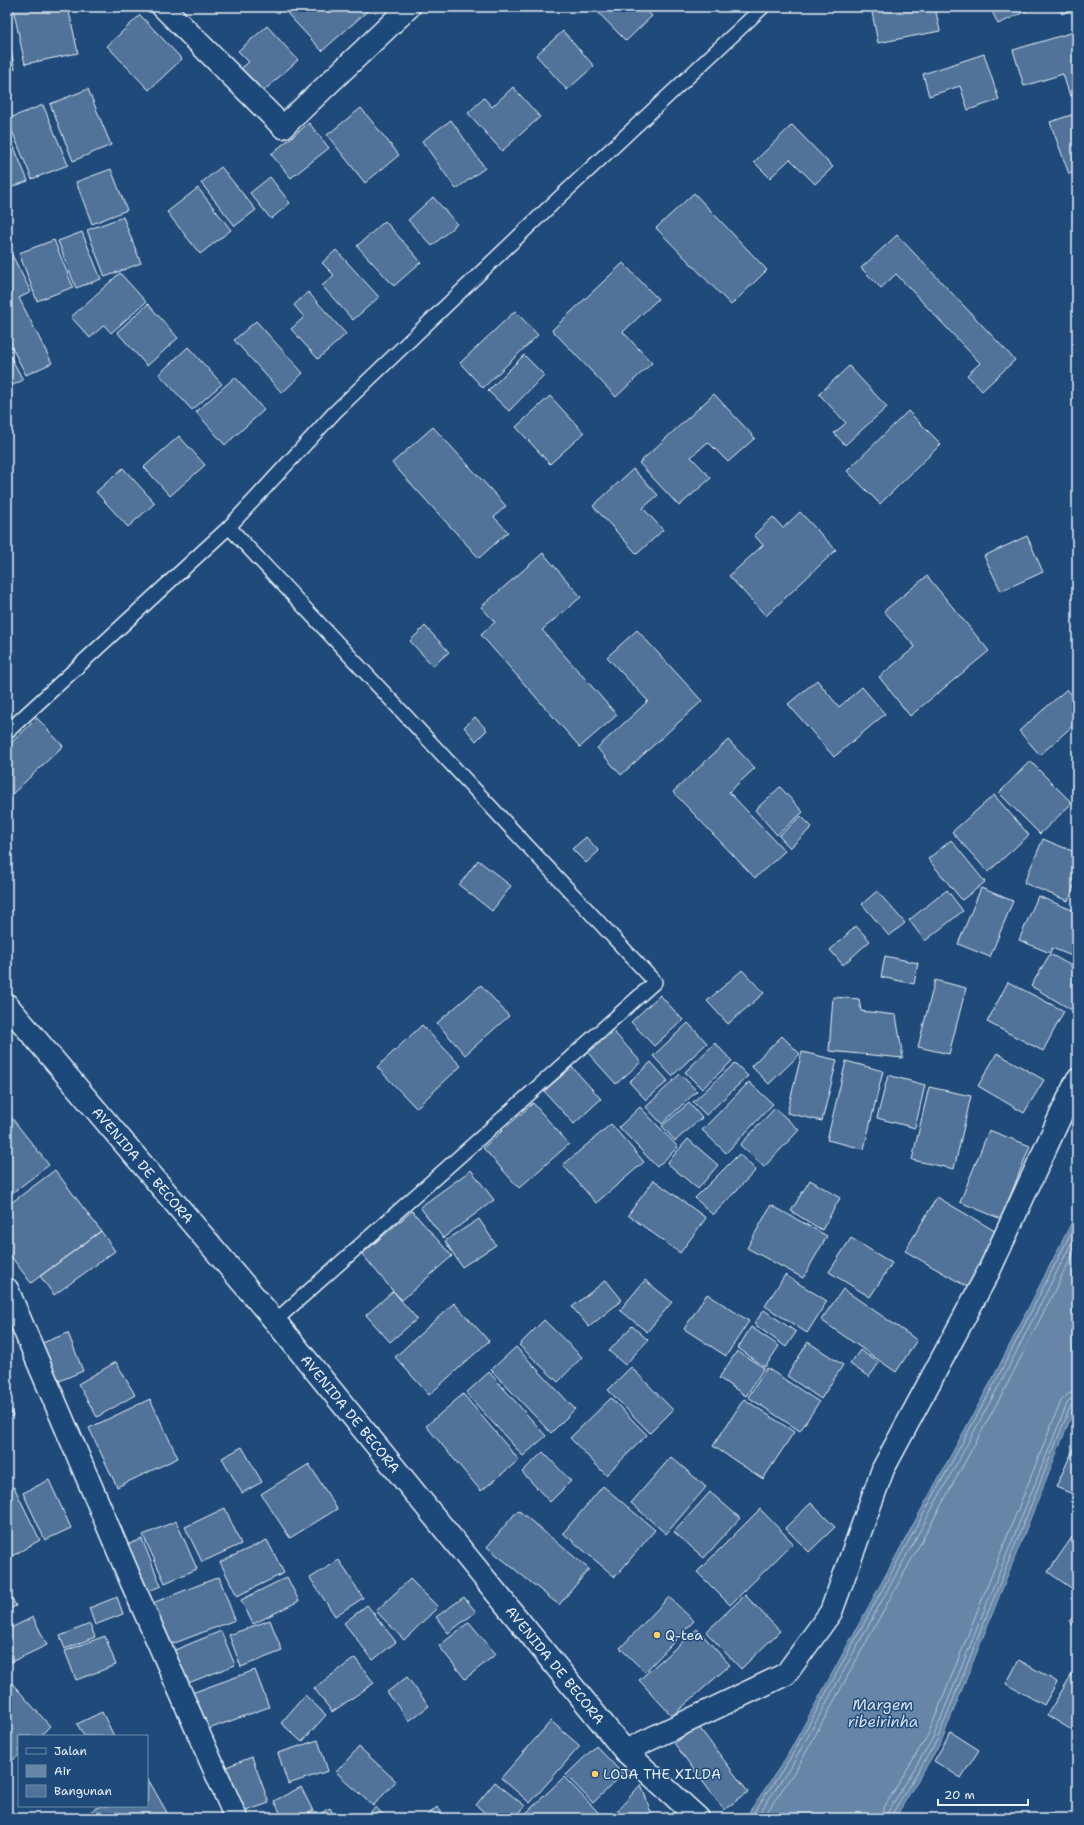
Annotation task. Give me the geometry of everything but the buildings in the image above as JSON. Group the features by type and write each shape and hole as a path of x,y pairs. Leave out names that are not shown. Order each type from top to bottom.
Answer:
{"street":[{"path":"163,7 283,127 409,7"},
{"name":"AVENIDA DE BECORA","path":"7,1005 275,1321 625,1751 698,1818"},
{"path":"625,1751 786,1674 831,1612 883,1469 989,1271 1077,1080"},
{"path":"7,1289 132,1583 236,1818"}],"lane":[{"path":"7,732 229,527 335,412 545,211 763,7"},
{"path":"229,527 655,982 275,1321"}],"water":[{"name":"Margem ribeirinha","path":"1077,1212 1077,1402 941,1742 895,1818 745,1818 786,1758 993,1378"}],"place":[{"name":"Q-tea","path":"657,1635"},
{"name":"LOJA THE XI.LDA","path":"595,1774"}]}
